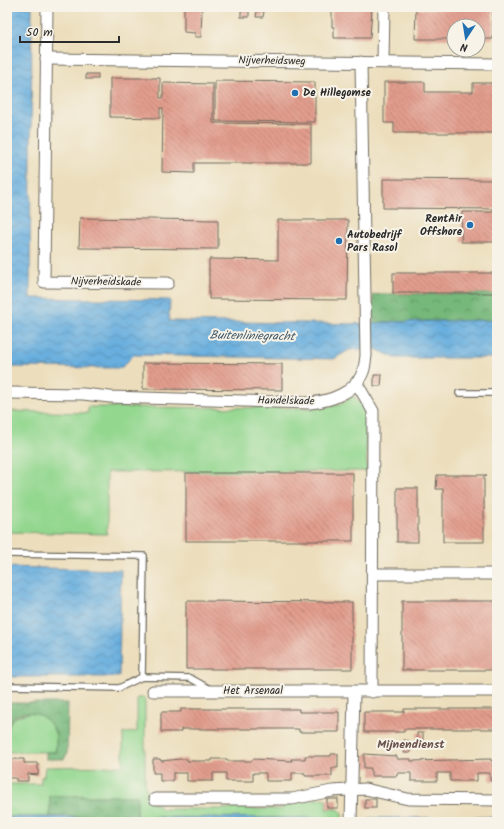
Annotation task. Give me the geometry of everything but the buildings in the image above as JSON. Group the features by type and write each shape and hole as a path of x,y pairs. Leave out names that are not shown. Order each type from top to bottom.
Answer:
{"street":[{"path":"46,59 47,7"},
{"path":"382,62 384,7"},
{"name":"Nijverheidsweg","path":"46,59 497,64"},
{"name":"Nijverheidskade","path":"46,59 44,282 168,283"},
{"name":"Handelskade","path":"7,393 83,394 110,397 310,402 327,401 340,396 356,382 364,371 366,356 362,62"},
{"path":"356,382 374,411 372,692"},
{"path":"373,574 497,574"},
{"name":"Het Arsenaal","path":"153,691 497,692"},
{"path":"351,822 354,692"},
{"path":"155,798 292,799 332,791 352,791 365,788 408,799 497,800"}],"lane":[{"path":"459,393 497,393"},
{"path":"7,554 144,556 142,677"},
{"path":"7,686 119,688 142,677 190,678 214,691"}],"green space":[{"path":"497,294 497,320 383,322 373,324 373,295"},
{"path":"354,396 365,410 367,471 107,472 107,534 7,532 7,411 88,413 88,407 320,408 339,405"},
{"path":"137,698 145,698 145,786 147,790 153,794 153,804 157,804 161,809 232,809 236,804 243,804 247,809 282,809 286,804 323,798 326,799 326,809 338,809 342,812 342,820 347,820 347,822 334,822 334,818 137,817 137,796 50,796 50,817 7,817 7,784 41,784 41,777 44,776 45,767 123,766 123,733 137,732"},
{"path":"7,703 68,703 67,754 64,759 46,759 46,752 55,752 56,739 53,728 38,714 28,712 19,714 12,720 7,730"},
{"path":"33,712 45,718 53,727 56,739 55,752 7,752 7,735 12,720 24,714"},
{"path":"50,796 137,796 137,817 50,817"}],"water":[{"name":"Buitenliniegracht","path":"7,7 32,7 30,298 170,300 169,321 373,324 383,322 497,320 497,358 395,358 373,348 349,350 334,359 134,355 121,368 7,367"},
{"path":"7,567 121,570 119,677 7,677"},
{"path":"7,817 335,818 334,822 7,822"},
{"path":"497,817 497,822 370,822 370,818"}],"place":[{"name":"De Hillegomse","path":"295,93"},
{"name":"RentAir Offshore","path":"470,225"},
{"name":"Autobedrijf Pars Rasol","path":"339,241"}],"district":[{"name":"Mijnendienst","path":"411,744"}]}
